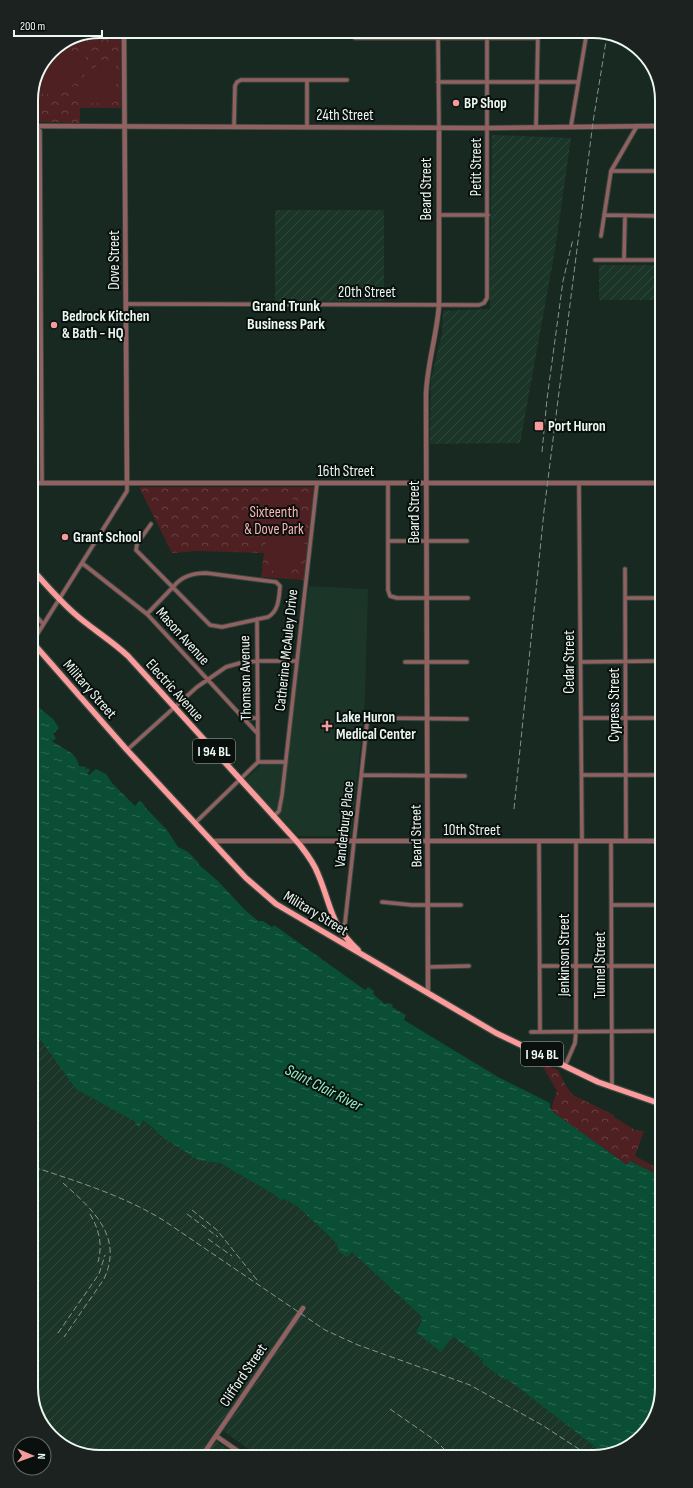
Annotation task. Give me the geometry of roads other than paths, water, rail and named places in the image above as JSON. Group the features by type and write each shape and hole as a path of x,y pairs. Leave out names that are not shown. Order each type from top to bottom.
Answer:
{"main road":[{"name":"Electric Avenue","path":"38,576 76,615 117,645 296,841 315,867 331,913 341,931 366,956"},
{"name":"Military Street","path":"38,648 128,750 264,895 329,936 366,956 496,1033 612,1088 655,1102"},
{"path":"329,936 337,936 341,931"}],"street":[{"name":"Dove Street","path":"124,38 127,304 127,484"},
{"path":"355,38 538,38 536,126"},
{"name":"Beard Street","path":"428,993 426,541 427,379 437,332 438,304 438,38"},
{"name":"Petit Street","path":"485,302 487,298 488,215 487,38"},
{"path":"572,126 586,38"},
{"path":"234,126 235,90 237,82 243,79 307,81 347,80"},
{"path":"307,81 307,127"},
{"path":"438,82 578,82"},
{"name":"24th Street","path":"38,126 439,128 655,126"},
{"path":"601,236 611,171 637,126"},
{"path":"38,129 40,131 42,483"},
{"path":"611,171 655,171"},
{"path":"438,215 488,215"},
{"path":"604,215 655,216"},
{"path":"624,260 625,216"},
{"path":"595,260 655,260"},
{"name":"20th Street","path":"127,304 479,305 485,302"},
{"name":"16th Street","path":"38,483 655,483"},
{"name":"Catherine McAuley Drive","path":"273,817 279,811 286,762 317,483"},
{"path":"388,483 389,595 392,598 468,598"},
{"path":"38,633 127,491 127,484"},
{"name":"Cedar Street","path":"579,484 582,662 582,841"},
{"path":"151,524 137,544 136,550 174,586 206,622 213,626 222,626 257,619"},
{"path":"388,541 467,541"},
{"name":"Mason Avenue","path":"82,563 147,614 258,734"},
{"name":"Cypress Street","path":"625,569 626,841"},
{"name":"Thomson Avenue","path":"174,586 185,577 200,573 278,583 280,590 274,612 268,617 257,619 258,762"},
{"path":"147,614 174,586"},
{"path":"625,598 655,598"},
{"path":"38,619 43,624"},
{"path":"128,750 207,680 226,667 240,663 258,661 297,662"},
{"path":"582,662 655,661"},
{"path":"405,662 467,662"},
{"path":"242,718 258,718"},
{"path":"427,718 467,719"},
{"name":"Vanderburg Place","path":"341,931 346,920 366,727 369,720 427,718"},
{"path":"582,718 655,718"},
{"path":"195,823 258,762 286,762"},
{"path":"362,775 465,776"},
{"path":"582,775 655,775"},
{"name":"10th Street","path":"212,841 655,841"},
{"path":"539,841 540,1031"},
{"name":"Jenkinson Street","path":"565,1066 575,1043 576,1031 576,841"},
{"name":"Tunnel Street","path":"611,842 612,1088"},
{"path":"382,902 428,906 461,905"},
{"path":"612,905 655,905"},
{"path":"428,967 469,966"},
{"path":"540,966 655,966"},
{"path":"531,1032 655,1031"},
{"name":"Clifford Street","path":"206,1450 303,1308"},
{"path":"216,1436 236,1450"}],"water":[{"name":"Saint Clair River","path":"38,707 53,719 59,728 53,734 56,738 53,741 48,737 52,741 71,753 77,760 79,766 86,767 85,770 88,768 90,771 87,773 89,775 96,769 106,774 112,783 135,806 140,801 143,803 167,830 178,847 188,852 199,863 198,864 218,881 245,910 258,921 263,921 272,927 274,925 365,990 368,987 374,991 373,994 385,1004 389,1003 393,1005 392,1007 406,1015 404,1020 498,1077 550,1103 550,1108 553,1112 627,1165 630,1161 655,1173 655,1388 652,1408 645,1423 637,1432 624,1442 613,1447 598,1449 507,1379 505,1380 482,1363 483,1360 453,1336 441,1352 416,1332 423,1318 352,1252 347,1257 338,1251 337,1244 297,1206 283,1199 281,1201 275,1195 220,1163 198,1160 158,1134 159,1133 143,1120 139,1128 134,1121 76,1089 38,1036"}],"railway":[{"path":"514,809 544,511 593,122 606,39"},
{"path":"542,452 547,399 563,281 573,239"},
{"path":"38,1168 132,1203 163,1220 325,1330 358,1345 470,1385 542,1425 580,1450"},
{"path":"63,1183 94,1213 102,1225 110,1250 109,1264 104,1279 64,1337"},
{"path":"192,1210 217,1230 257,1280"},
{"path":"90,1214 98,1231 100,1243 98,1262"},
{"path":"187,1214 218,1237"},
{"path":"208,1239 232,1256"},
{"path":"58,1333 99,1274 105,1255"},
{"path":"390,1409 436,1441 445,1450"}],"place":[{"name":"BP Shop","path":"456,103"},
{"name":"Bedrock Kitchen & Bath - HQ","path":"54,325"},
{"name":"Port Huron","path":"539,426"},
{"name":"Grant School","path":"65,537"},
{"name":"Lake Huron Medical Center","path":"327,726"}],"district":[{"name":"Grand Trunk Business Park","path":"286,314"}],"park label":[{"name":"Sixteenth & Dove Park","path":"274,520"}]}
